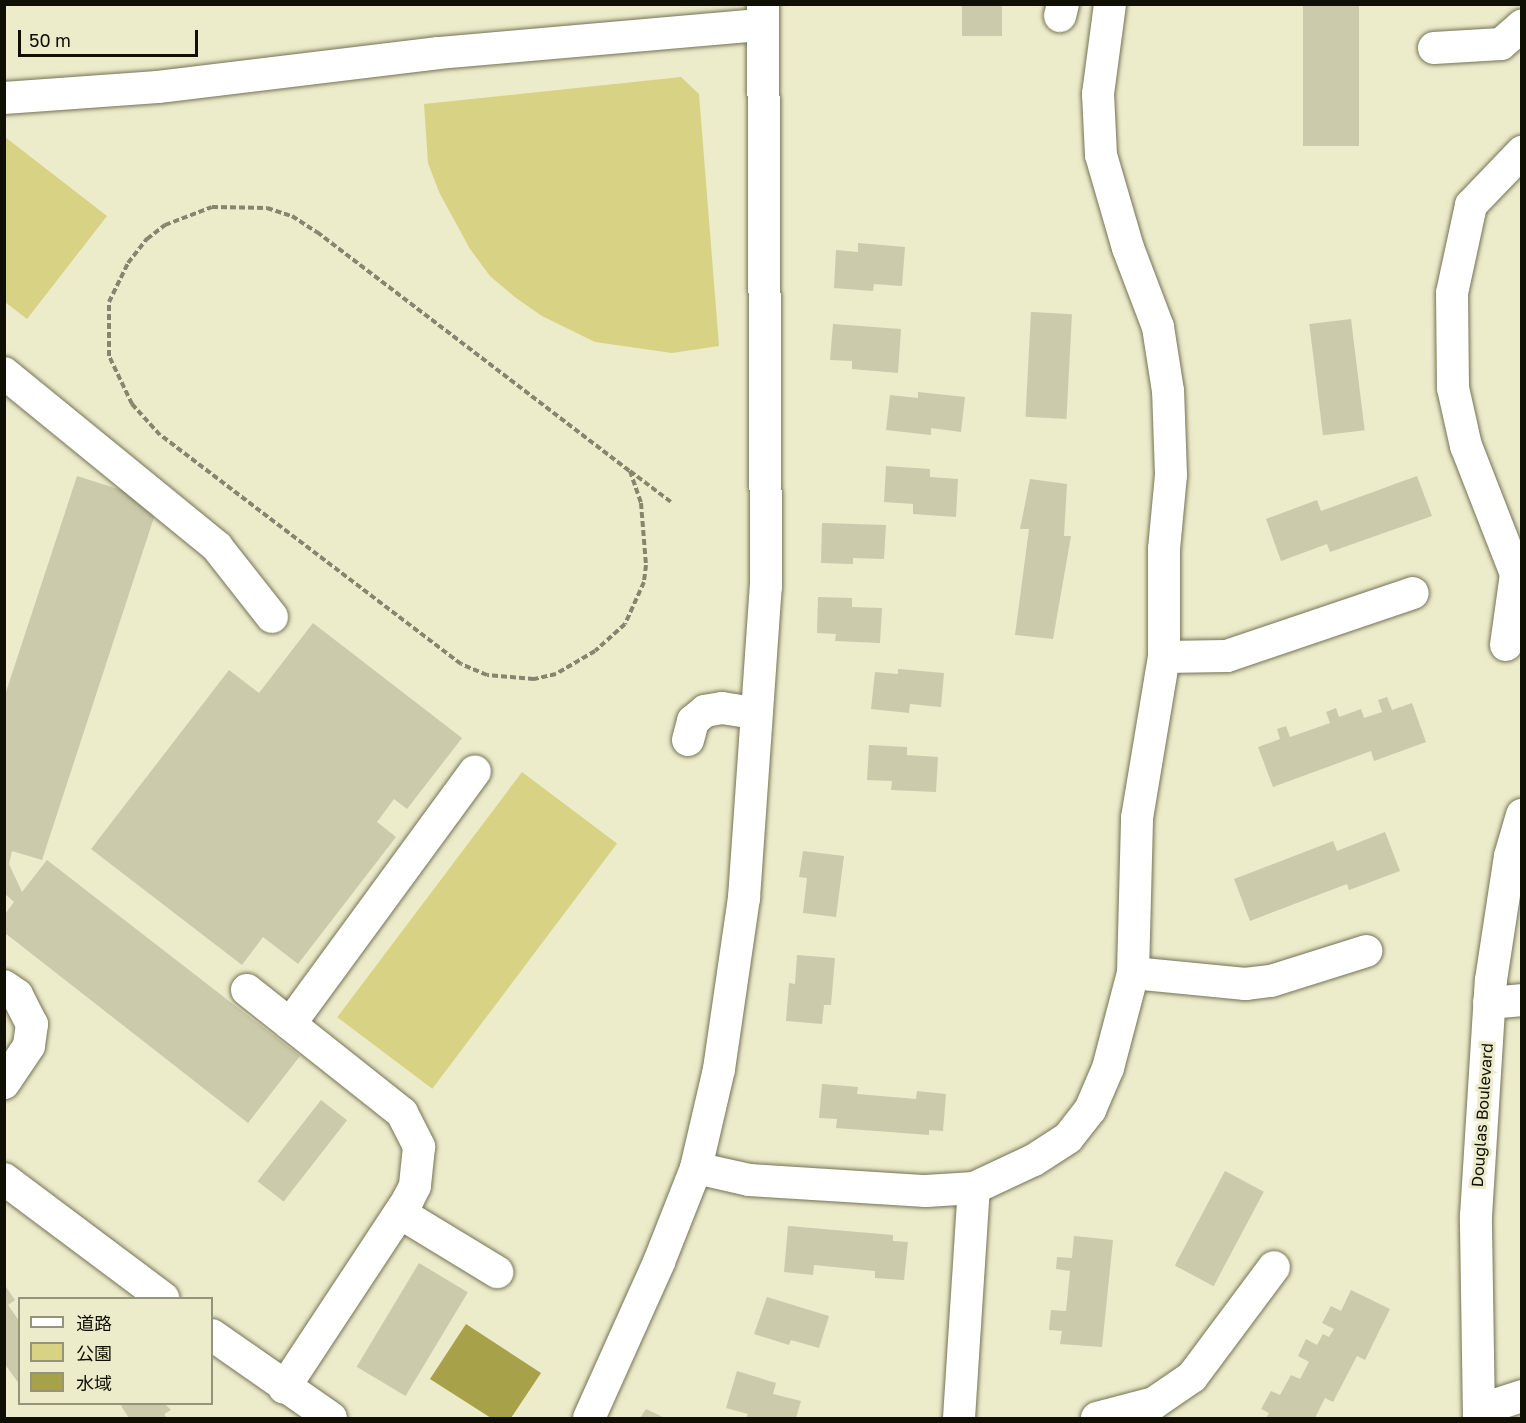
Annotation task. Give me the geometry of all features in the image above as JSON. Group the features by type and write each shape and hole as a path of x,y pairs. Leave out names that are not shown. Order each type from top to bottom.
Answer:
{"street":[{"path":"696,1168 749,1179 926,1191 974,1188 1034,1160 1068,1138 1090,1110 1108,1068 1133,973 1137,818 1164,657 1164,549 1171,475 1168,391 1158,327 1128,249 1101,155 1098,94 1110,4"},
{"path":"4,98 158,87 762,15 766,587 754,713 744,898 719,1069 696,1168 659,1262 589,1419"},
{"path":"1434,48 1501,44 1521,26"},
{"path":"1506,645 1519,574 1466,446 1453,388 1452,293 1471,205 1521,152"},
{"path":"4,372 218,547 272,617"},
{"path":"1164,657 1227,656 1413,593"},
{"path":"688,740 693,721 705,711 722,708 754,713"},
{"path":"290,1024 475,771"},
{"name":"Douglas Boulevard","path":"1479,1414 1476,1216 1489,1003 1510,856 1521,815"},
{"path":"1133,973 1245,984 1271,981 1366,951"},
{"path":"4,986 17,995 32,1024 29,1046 4,1083"},
{"path":"247,990 402,1113 419,1147 415,1186 400,1213 284,1388"},
{"path":"1489,1003 1521,1000"},
{"path":"4,1179 160,1297"},
{"path":"959,1419 974,1188"},
{"path":"400,1213 497,1272"},
{"path":"1097,1419 1154,1403 1192,1377 1274,1267"},
{"path":"213,1336 331,1419"},
{"path":"1479,1414 1521,1396"}],"path":[{"path":"630,471 640,503 646,565 644,582 625,624 596,651 556,674 534,679 487,675 460,664 160,435 132,404 109,356 109,302 128,263 147,239 165,225 212,207 267,208 292,216 630,471 671,502"}],"green space":[{"path":"681,77 699,94 719,346 672,353 595,342 542,316 516,298 490,276 470,249 439,192 428,163 424,104"},
{"path":"5,137 107,216 27,319 5,302"},
{"path":"522,772 617,844 432,1089 337,1017"}],"water":[{"path":"466,1324 541,1373 511,1418 491,1418 430,1379"}],"building":[{"path":"962,4 1002,4 1002,36 962,36"},
{"path":"1303,4 1359,4 1359,146 1303,146"},
{"path":"858,243 905,247 902,286 874,284 873,291 834,288 836,250 858,252"},
{"path":"1031,312 1072,314 1066,419 1026,417"},
{"path":"1351,319 1365,430 1323,435 1309,324"},
{"path":"833,324 901,329 898,373 852,369 852,361 830,360"},
{"path":"918,392 965,397 961,432 931,428 931,435 886,430 890,395 918,398"},
{"path":"886,466 930,469 930,477 958,479 956,517 913,514 913,504 884,502"},
{"path":"77,476 159,502 42,860 12,851 9,864 22,892 47,860 300,1056 248,1123 5,933 5,914 14,902 4,893 4,698"},
{"path":"1417,476 1432,516 1330,552 1327,544 1281,561 1266,519 1317,500 1321,511"},
{"path":"1030,479 1067,484 1064,536 1071,536 1053,639 1015,635 1029,529 1020,529"},
{"path":"822,523 886,525 884,559 853,558 853,564 821,563"},
{"path":"818,597 852,598 852,607 882,608 880,643 835,641 836,634 817,633"},
{"path":"313,623 462,738 407,809 394,799 377,822 396,837 298,964 263,937 242,965 91,849 229,670 259,693"},
{"path":"898,669 944,673 941,707 910,704 909,713 871,709 875,672 898,674"},
{"path":"1387,697 1392,710 1412,703 1426,742 1374,761 1371,751 1273,787 1258,747 1280,739 1277,729 1286,726 1290,737 1330,723 1326,712 1336,708 1339,717 1361,709 1364,718 1382,712 1378,700"},
{"path":"869,745 907,747 907,755 938,757 936,792 891,790 892,781 867,780"},
{"path":"1385,832 1400,871 1349,890 1347,884 1250,921 1234,879 1333,841 1337,851"},
{"path":"803,851 844,856 836,917 803,913 807,878 799,877"},
{"path":"797,955 835,958 831,1005 824,1005 822,1024 786,1021 789,983 795,984"},
{"path":"822,1084 858,1087 857,1094 916,1099 917,1091 946,1094 943,1131 929,1130 929,1135 836,1128 837,1119 819,1118"},
{"path":"321,1100 347,1120 284,1201 258,1181"},
{"path":"1225,1171 1264,1192 1214,1286 1175,1265"},
{"path":"788,1226 893,1235 893,1241 908,1242 904,1280 875,1278 875,1271 814,1265 813,1275 784,1272"},
{"path":"1074,1236 1113,1240 1102,1347 1060,1344 1062,1331 1049,1330 1051,1310 1066,1311 1070,1271 1056,1269 1057,1257 1072,1258"},
{"path":"419,1263 468,1292 406,1396 357,1367"},
{"path":"4,1284 15,1300 8,1305 18,1319 18,1382 4,1363"},
{"path":"1351,1290 1390,1309 1365,1360 1357,1356 1333,1402 1325,1398 1315,1418 1266,1418 1269,1413 1261,1409 1271,1391 1280,1395 1291,1375 1300,1379 1309,1362 1298,1356 1306,1339 1317,1345 1323,1334 1329,1337 1334,1329 1322,1323 1331,1306 1341,1311"},
{"path":"767,1297 829,1316 819,1348 791,1340 789,1345 754,1334"},
{"path":"737,1371 776,1383 773,1394 801,1401 796,1418 746,1418 748,1414 726,1408"},
{"path":"166,1405 171,1410 164,1414 167,1418 129,1418 121,1406"},
{"path":"646,1409 665,1418 640,1418"}]}
